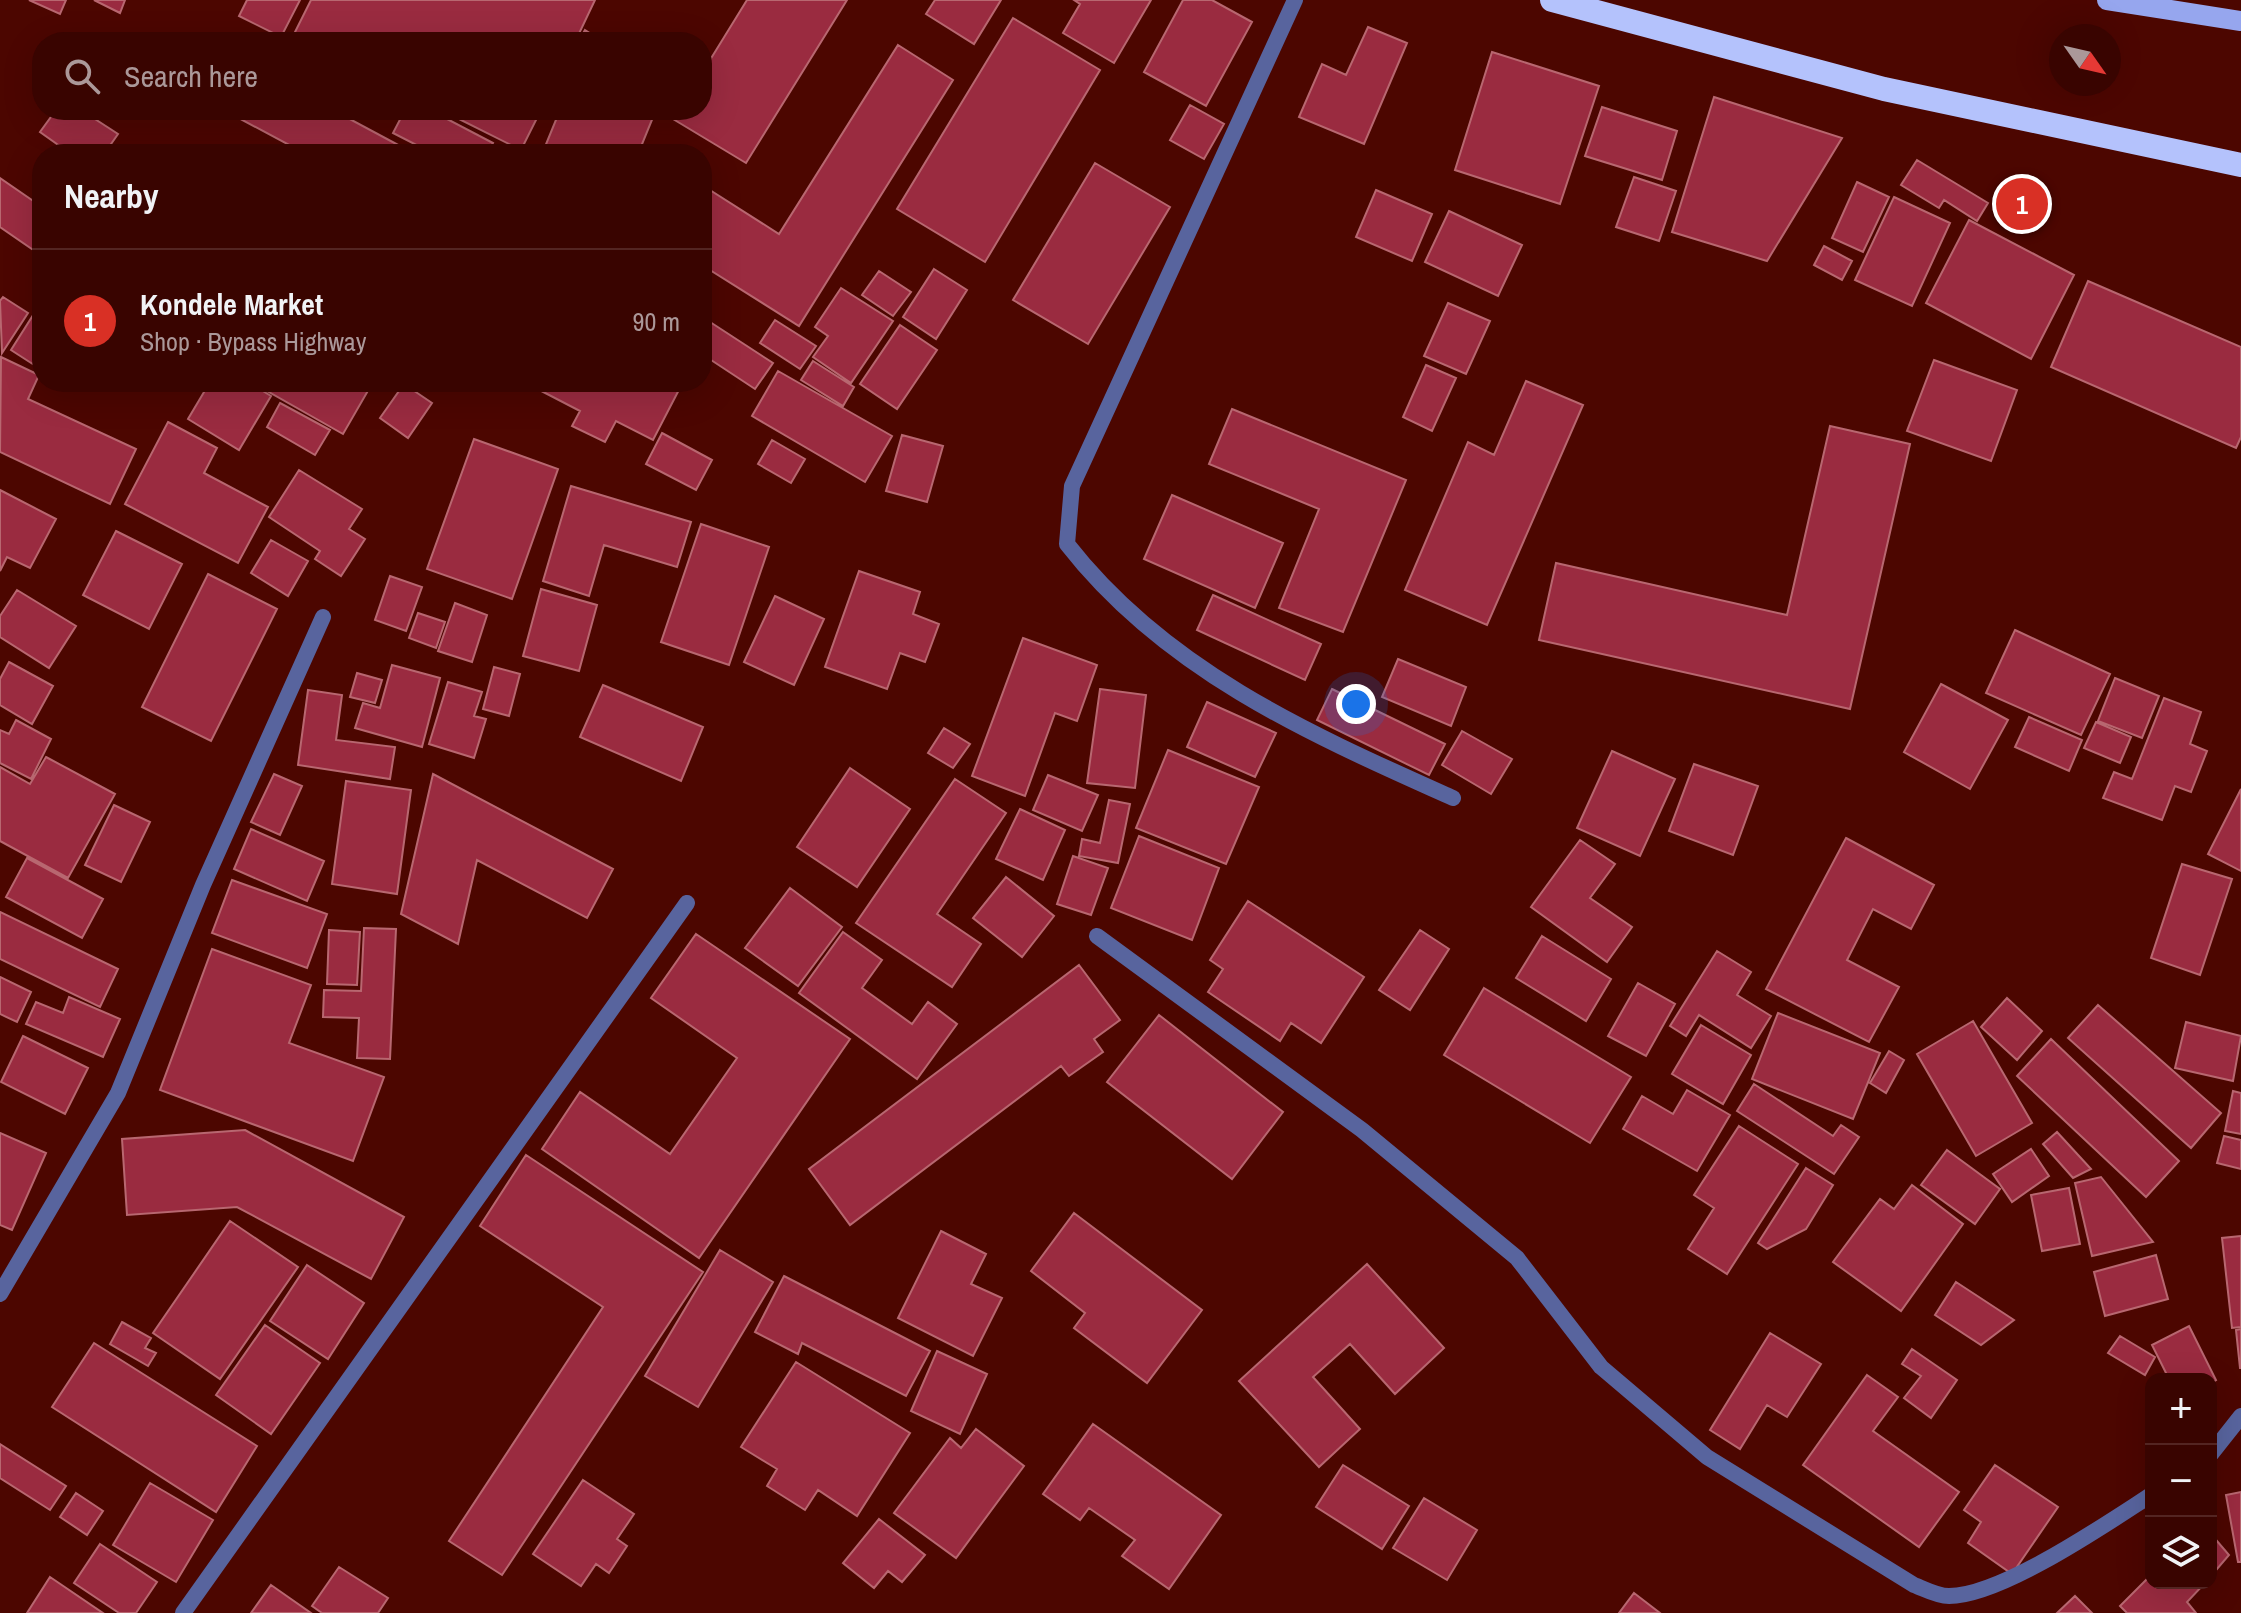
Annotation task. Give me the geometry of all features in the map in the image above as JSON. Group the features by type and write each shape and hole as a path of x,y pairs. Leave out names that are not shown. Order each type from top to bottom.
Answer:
{"highway":[{"path":"1552,0 1884,89 2241,165"}],"main road":[{"path":"2107,0 2241,21"}],"street":[{"path":"1295,0 1072,486 1067,544 1101,587 1161,641 1276,716 1453,798"},
{"path":"0,1294 118,1093 203,885 323,617"},
{"path":"183,1613 687,903"},
{"path":"1097,936 1362,1130 1517,1258 1601,1367 1707,1457 1914,1585 1950,1596 1985,1588 2076,1544 2145,1499"},
{"path":"2217,1446 2241,1416"}],"building":[{"path":"29,0 66,0 60,14"},
{"path":"94,0 125,0 120,13"},
{"path":"247,0 300,0 284,32 271,32 239,16"},
{"path":"311,0 595,0 580,32 295,32"},
{"path":"747,0 847,0 746,163 675,120 712,120 712,57"},
{"path":"935,0 1001,0 974,44 926,14"},
{"path":"1074,0 1151,0 1114,63 1063,33 1080,4"},
{"path":"1183,0 1212,0 1252,22 1206,106 1144,72"},
{"path":"1013,18 1100,70 985,262 897,209"},
{"path":"1368,27 1407,43 1364,144 1299,117 1322,64 1346,75"},
{"path":"898,45 953,80 799,326 712,271 712,191 779,234"},
{"path":"1492,52 1599,86 1560,204 1455,170"},
{"path":"1714,97 1842,138 1767,261 1672,232"},
{"path":"1190,105 1224,124 1204,159 1170,140"},
{"path":"1602,107 1677,131 1662,180 1585,156"},
{"path":"49,120 96,120 118,134 111,144 57,144 40,132"},
{"path":"242,120 352,120 396,144 287,144"},
{"path":"400,120 449,120 493,143 414,144 393,133"},
{"path":"461,120 536,120 524,144 509,144"},
{"path":"556,120 652,120 642,144 546,144"},
{"path":"1917,160 1988,203 1977,221 1944,200 1939,208 1901,185"},
{"path":"1095,163 1170,207 1088,344 1013,300"},
{"path":"1634,177 1676,191 1659,241 1616,227"},
{"path":"0,178 32,200 32,249 0,227"},
{"path":"1857,182 1889,197 1863,252 1832,238"},
{"path":"1376,190 1432,214 1412,261 1356,237"},
{"path":"1894,197 1950,223 1912,306 1855,280"},
{"path":"1449,211 1522,245 1498,296 1425,262"},
{"path":"1969,220 2074,275 2031,359 1926,303"},
{"path":"1824,246 1852,261 1842,280 1814,265"},
{"path":"934,269 967,290 936,339 903,317"},
{"path":"879,271 911,292 893,316 862,295"},
{"path":"2088,281 2241,347 2241,437 2236,448 2051,367"},
{"path":"841,288 893,321 851,383 813,357 828,336 815,327"},
{"path":"3,297 28,313 2,353 0,301"},
{"path":"1448,303 1490,321 1466,374 1424,356"},
{"path":"32,317 32,364 11,350"},
{"path":"775,320 816,346 800,369 760,343"},
{"path":"712,323 773,363 755,389 712,361"},
{"path":"900,325 937,350 897,409 860,384"},
{"path":"1,357 32,372 32,390 28,399 136,449 110,504 0,452"},
{"path":"1934,360 2017,390 1991,461 1907,431"},
{"path":"813,361 854,387 843,406 801,380"},
{"path":"1426,365 1456,378 1432,431 1403,417"},
{"path":"778,371 892,436 865,482 752,416"},
{"path":"1526,381 1583,405 1487,625 1405,590 1468,442 1494,455"},
{"path":"204,392 264,392 271,396 239,450 188,419"},
{"path":"269,392 367,392 343,434"},
{"path":"398,392 416,392 432,403 408,438 380,418"},
{"path":"543,392 678,392 653,440 616,421 605,442 572,426 580,411"},
{"path":"280,403 330,430 315,455 267,427"},
{"path":"1232,409 1406,480 1343,632 1279,608 1319,509 1209,464"},
{"path":"168,422 217,448 204,473 268,507 238,563 125,504"},
{"path":"1830,426 1910,444 1850,709 1539,640 1556,563 1787,615"},
{"path":"662,433 712,460 696,490 646,464"},
{"path":"902,435 943,446 927,502 886,491"},
{"path":"474,439 558,469 512,599 427,569"},
{"path":"772,440 805,459 791,483 758,464"},
{"path":"299,470 362,509 349,529 365,539 341,576 315,559 320,551 269,517"},
{"path":"571,486 691,522 677,567 604,545 589,596 543,581"},
{"path":"0,490 56,519 30,568 7,557 0,571"},
{"path":"1172,495 1283,543 1255,608 1144,559"},
{"path":"701,524 769,547 729,665 661,642"},
{"path":"116,531 182,564 149,629 83,595"},
{"path":"271,540 308,561 288,596 251,573"},
{"path":"859,571 920,592 913,614 939,624 925,662 900,653 887,689 825,667"},
{"path":"208,574 277,609 211,741 142,707"},
{"path":"390,576 422,587 406,631 375,620"},
{"path":"541,589 597,605 579,671 523,656"},
{"path":"17,590 76,626 49,668 0,637 0,616"},
{"path":"1213,595 1321,644 1305,680 1197,630"},
{"path":"775,596 824,619 794,685 744,662"},
{"path":"455,603 487,615 472,662 438,651"},
{"path":"418,613 445,622 436,648 409,638"},
{"path":"2015,630 2110,674 2081,735 1986,693"},
{"path":"1023,638 1097,665 1077,721 1055,713 1025,796 972,776"},
{"path":"1398,659 1466,687 1451,726 1382,697"},
{"path":"9,662 53,686 32,724 0,705 0,679"},
{"path":"392,665 440,678 422,747 355,728 363,703 380,708"},
{"path":"494,667 520,674 509,716 483,709"},
{"path":"357,673 382,680 375,703 350,697"},
{"path":"2115,678 2159,696 2142,738 2098,721"},
{"path":"448,682 482,692 474,716 486,719 474,758 429,744"},
{"path":"1941,684 2008,720 1970,789 1904,752"},
{"path":"603,685 703,727 681,781 580,737"},
{"path":"1100,689 1146,695 1135,788 1087,783"},
{"path":"1332,689 1445,744 1429,775 1317,720"},
{"path":"308,690 342,695 336,740 395,747 390,779 298,765"},
{"path":"2164,698 2201,712 2190,744 2207,751 2191,792 2175,786 2162,820 2103,798 2114,772 2132,779"},
{"path":"1207,702 1276,733 1255,777 1187,747"},
{"path":"2029,717 2082,740 2069,771 2015,747"},
{"path":"16,720 51,739 31,779 0,763 0,730 9,734"},
{"path":"2096,722 2131,737 2120,763 2084,748"},
{"path":"944,728 970,744 953,768 928,753"},
{"path":"1462,731 1512,759 1491,794 1442,765"},
{"path":"1168,750 1259,787 1226,864 1136,828"},
{"path":"1612,751 1675,779 1640,856 1577,828"},
{"path":"46,757 115,794 68,878 0,841 0,767 30,784"},
{"path":"1694,764 1758,786 1733,855 1669,831"},
{"path":"850,768 910,809 857,887 797,847"},
{"path":"274,774 302,786 280,835 251,822"},
{"path":"433,774 613,869 587,918 477,860 458,944 401,914"},
{"path":"1048,775 1098,795 1082,831 1033,810"},
{"path":"955,779 1006,813 937,914 981,944 952,987 856,923"},
{"path":"346,781 411,790 397,894 332,884"},
{"path":"2241,789 2241,871 2208,854"},
{"path":"1109,800 1130,804 1118,863 1079,856 1082,839 1100,843"},
{"path":"114,805 150,822 121,882 85,865"},
{"path":"1020,809 1065,830 1043,880 996,859"},
{"path":"251,829 324,861 307,901 234,869"},
{"path":"1139,836 1219,868 1192,940 1111,908"},
{"path":"1846,838 1934,885 1911,929 1873,909 1847,960 1899,987 1869,1042 1766,989"},
{"path":"1580,840 1615,864 1590,898 1632,927 1607,962 1531,907"},
{"path":"1073,856 1108,868 1091,915 1057,904"},
{"path":"27,858 103,899 82,938 6,897"},
{"path":"2182,864 2232,879 2200,975 2151,958"},
{"path":"1006,877 1054,916 1022,957 973,918"},
{"path":"232,880 327,914 307,968 212,933"},
{"path":"790,888 842,927 798,986 745,948"},
{"path":"1248,901 1364,977 1321,1043 1291,1023 1280,1041 1208,992 1223,969 1210,960"},
{"path":"0,912 118,969 100,1007 0,959"},
{"path":"364,928 396,929 390,1059 357,1058 359,1018 323,1017 324,990 361,991"},
{"path":"329,930 360,932 357,985 327,984"},
{"path":"1420,930 1449,949 1410,1010 1379,990"},
{"path":"843,932 882,960 862,988 912,1024 928,1002 957,1024 917,1079 799,993"},
{"path":"696,934 850,1039 699,1258 542,1149 580,1092 670,1154 737,1058 651,998"},
{"path":"1542,936 1611,979 1586,1021 1516,978"},
{"path":"212,949 311,985 289,1043 384,1077 353,1161 160,1090"},
{"path":"1717,951 1751,972 1737,995 1771,1016 1751,1048 1699,1015 1686,1036 1670,1026"},
{"path":"1079,965 1120,1020 1094,1039 1103,1052 1069,1076 1061,1066 850,1225 809,1169"},
{"path":"0,977 31,992 17,1022 0,1014"},
{"path":"1638,983 1675,1004 1646,1056 1608,1036"},
{"path":"1484,988 1631,1077 1590,1143 1444,1055"},
{"path":"69,997 120,1019 103,1057 26,1024 36,1002 63,1013"},
{"path":"2007,998 2042,1031 2017,1060 1981,1027"},
{"path":"2098,1005 2221,1113 2191,1148 2068,1038"},
{"path":"1778,1013 1880,1053 1853,1119 1752,1079"},
{"path":"1159,1015 1283,1112 1232,1179 1107,1082"},
{"path":"1973,1021 2032,1123 1976,1156 1917,1054"},
{"path":"2186,1022 2241,1036 2233,1081 2175,1068"},
{"path":"1701,1025 1751,1055 1723,1104 1672,1074"},
{"path":"23,1036 88,1068 65,1114 1,1082"},
{"path":"2051,1039 2179,1161 2146,1197 2017,1076"},
{"path":"1889,1051 1904,1060 1886,1093 1870,1083"},
{"path":"1754,1084 1833,1136 1841,1125 1859,1137 1834,1174 1737,1111"},
{"path":"1687,1090 1730,1115 1697,1171 1623,1129 1642,1096 1673,1114"},
{"path":"2233,1091 2241,1093 2241,1134 2225,1131"},
{"path":"1739,1126 1798,1164 1727,1274 1688,1249 1714,1208 1694,1195"},
{"path":"245,1130 404,1217 371,1279 237,1207 127,1215 122,1139"},
{"path":"2057,1132 2091,1169 2073,1178 2043,1144"},
{"path":"0,1133 46,1153 12,1230 0,1225"},
{"path":"2224,1136 2241,1140 2241,1169 2217,1163"},
{"path":"2031,1149 2049,1176 2012,1202 1993,1174"},
{"path":"1947,1150 2000,1189 1975,1224 1921,1185"},
{"path":"526,1155 703,1272 502,1575 449,1541 603,1307 480,1226"},
{"path":"1806,1168 1833,1185 1806,1229 1767,1249 1758,1243"},
{"path":"2101,1177 2153,1242 2092,1256 2075,1183"},
{"path":"1912,1185 1963,1224 1901,1311 1833,1262 1880,1199 1894,1209"},
{"path":"2069,1188 2080,1244 2042,1251 2031,1195"},
{"path":"1074,1213 1202,1310 1147,1383 1074,1328 1085,1313 1031,1271"},
{"path":"230,1221 298,1267 220,1379 153,1333"},
{"path":"941,1231 986,1254 971,1284 1002,1298 973,1356 898,1318"},
{"path":"2241,1236 2241,1327 2232,1328 2222,1238"},
{"path":"720,1250 773,1282 698,1407 645,1376"},
{"path":"2156,1255 2168,1299 2105,1316 2094,1272"},
{"path":"1367,1264 1444,1348 1395,1394 1350,1344 1313,1377 1360,1429 1319,1467 1239,1381"},
{"path":"307,1265 364,1303 328,1359 270,1321"},
{"path":"784,1276 930,1351 906,1396 802,1343 798,1354 755,1332"},
{"path":"1956,1282 2014,1320 1981,1345 1935,1315"},
{"path":"122,1322 151,1338 145,1348 156,1353 148,1366 110,1344"},
{"path":"265,1325 320,1363 271,1434 216,1395"},
{"path":"2189,1326 2212,1373 2166,1373 2152,1345"},
{"path":"2241,1329 2241,1368 2240,1368 2236,1330"},
{"path":"1770,1333 1821,1364 1787,1417 1767,1405 1740,1449 1710,1430"},
{"path":"2120,1336 2155,1357 2145,1375 2108,1353"},
{"path":"94,1343 257,1446 216,1512 52,1407"},
{"path":"1912,1349 1957,1380 1931,1418 1904,1398 1921,1376 1902,1364"},
{"path":"937,1351 987,1374 960,1434 911,1411"},
{"path":"796,1362 910,1433 857,1516 818,1490 805,1510 767,1486 777,1469 741,1447"},
{"path":"1867,1375 1898,1397 1873,1431 1959,1492 1919,1547 1803,1465"},
{"path":"1093,1424 1221,1515 1169,1589 1122,1556 1135,1540 1089,1508 1080,1520 1043,1494"},
{"path":"976,1429 1024,1466 956,1558 894,1513 950,1438 961,1448"},
{"path":"0,1444 66,1486 50,1510 0,1478"},
{"path":"1343,1465 1409,1506 1382,1549 1316,1507"},
{"path":"1995,1465 2058,1507 2012,1574 1968,1543 1981,1522 1964,1510"},
{"path":"583,1480 634,1514 617,1539 627,1546 609,1573 596,1564 581,1586 533,1554"},
{"path":"150,1483 213,1520 176,1582 113,1545"},
{"path":"2241,1492 2241,1562 2238,1562 2226,1495"},
{"path":"76,1493 103,1511 87,1535 60,1517"},
{"path":"1424,1498 1477,1530 1447,1580 1393,1548"},
{"path":"879,1519 925,1555 902,1582 888,1571 874,1588 843,1563"},
{"path":"2217,1541 2229,1555 2217,1569"},
{"path":"100,1544 157,1582 136,1613 119,1613 74,1583"},
{"path":"339,1567 388,1598 378,1613 322,1613 312,1606"},
{"path":"50,1577 103,1613 27,1613"},
{"path":"2145,1581 2145,1589 2199,1589 2187,1602 2196,1613 2127,1613 2120,1606"},
{"path":"271,1585 311,1613 251,1613"},
{"path":"1634,1593 1660,1613 1619,1613"},
{"path":"2075,1596 2092,1613 2057,1613"}],"place":[{"name":"Kondele Market","path":"2022,204"}]}
